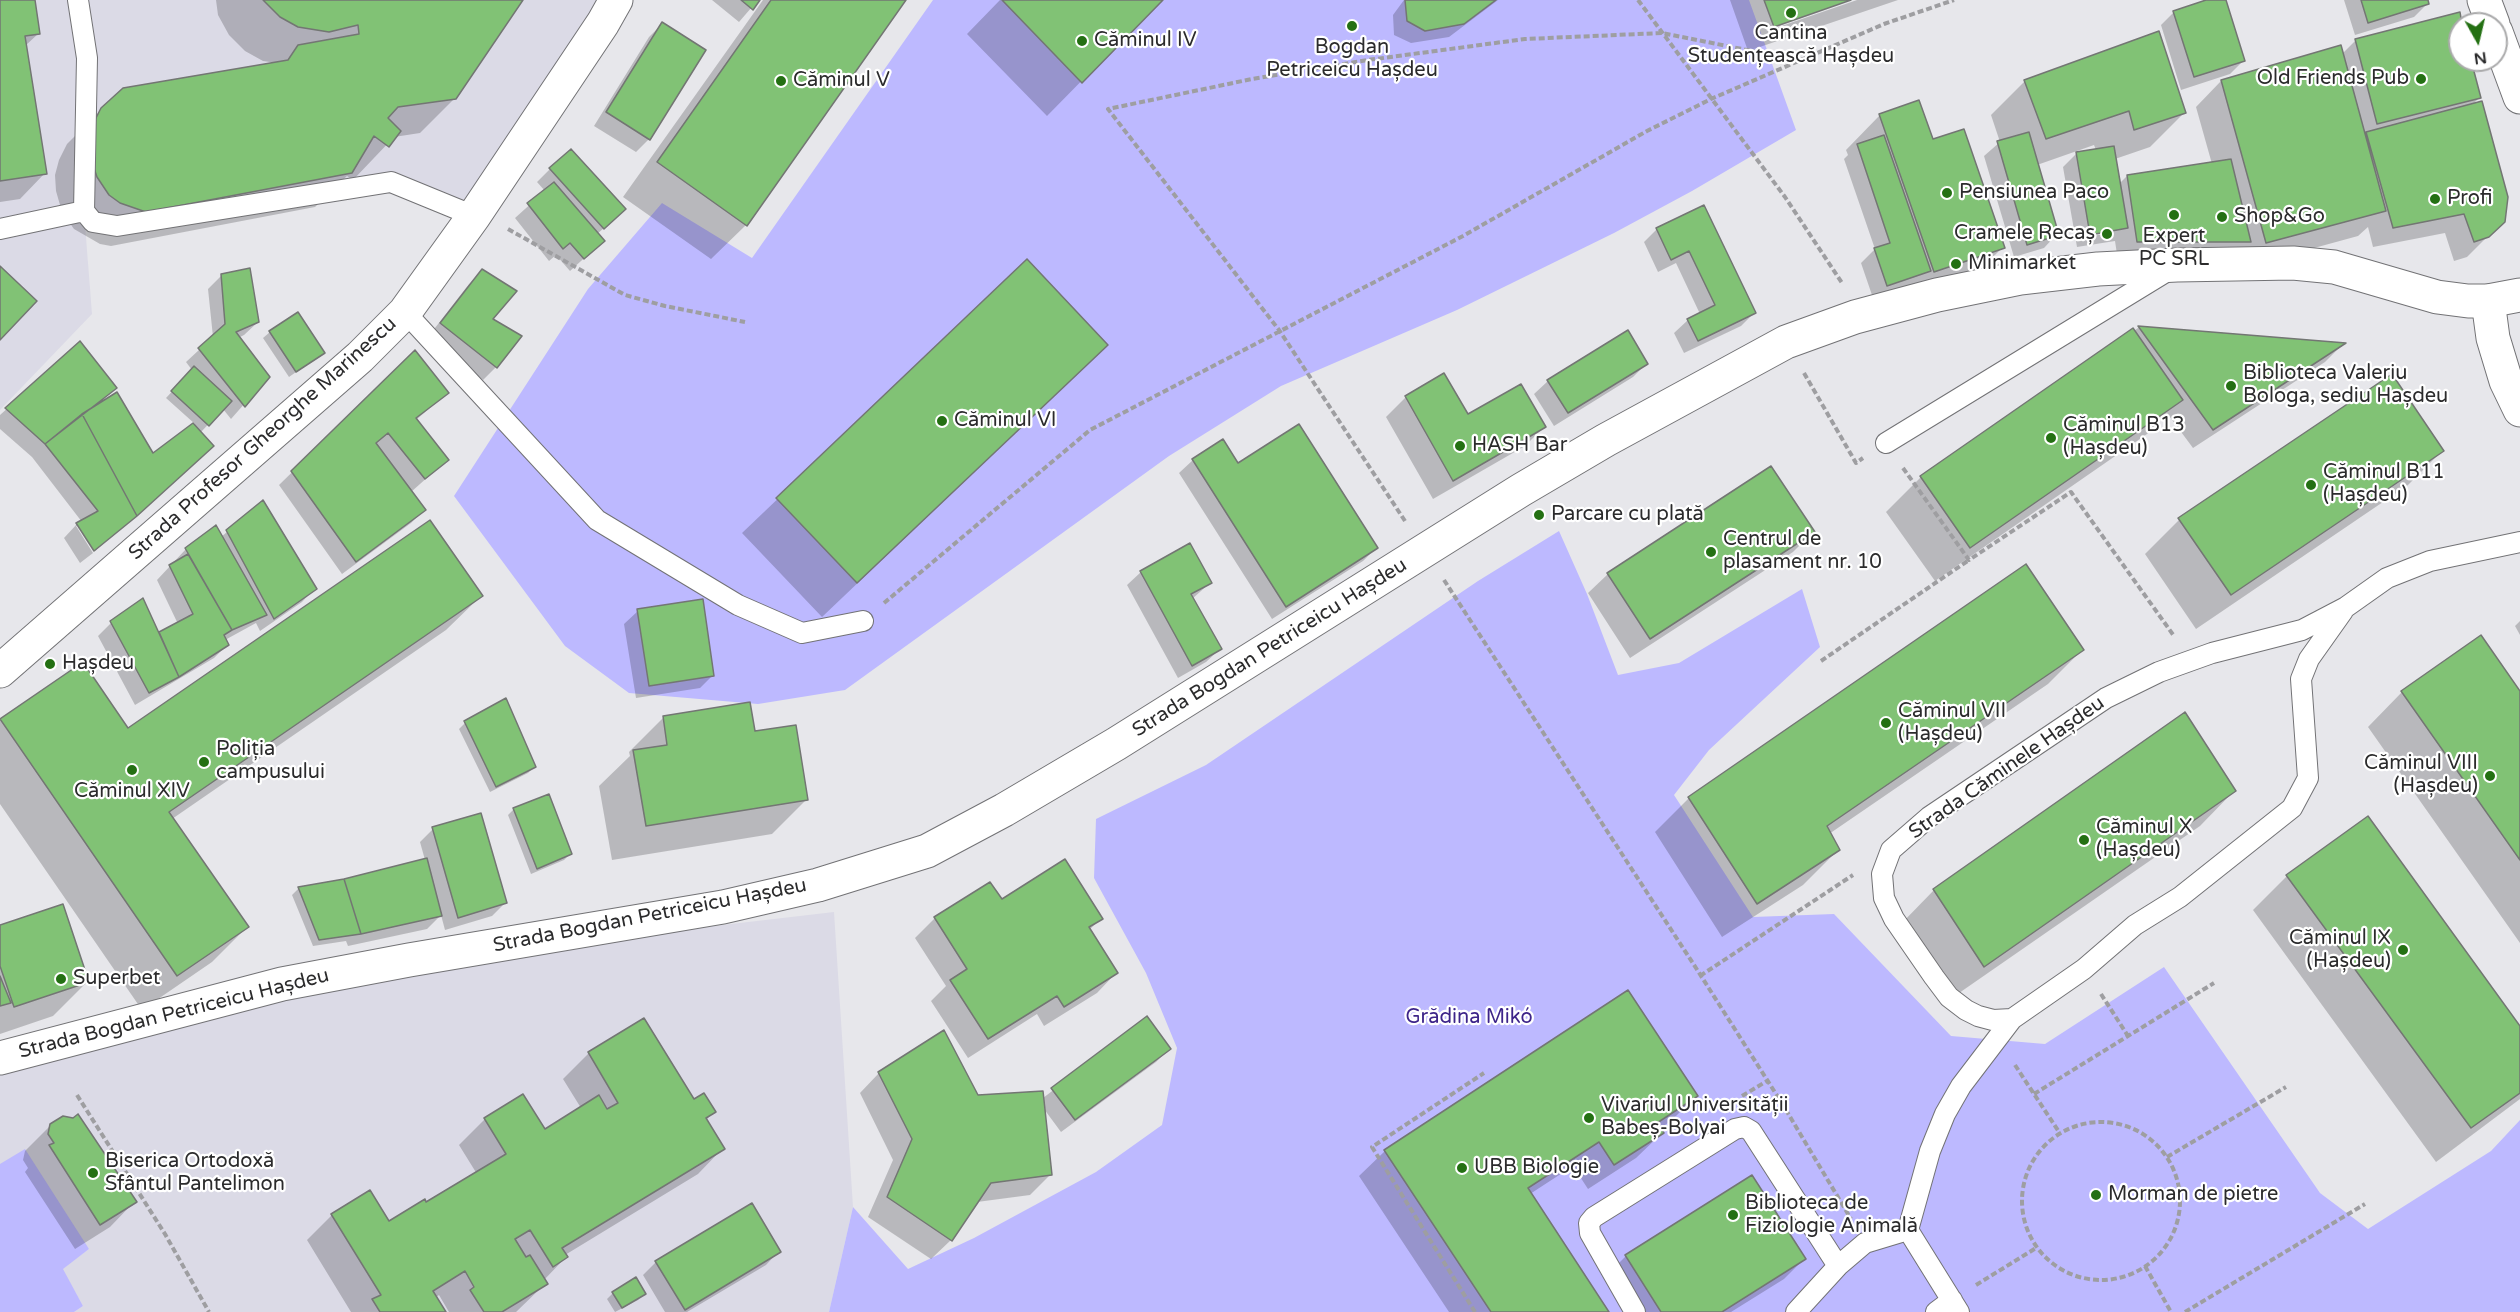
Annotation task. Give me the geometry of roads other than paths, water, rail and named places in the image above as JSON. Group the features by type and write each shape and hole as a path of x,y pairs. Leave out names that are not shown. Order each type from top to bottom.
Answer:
{"street":[{"name":"Strada Profesor Gheorghe Marinescu","path":"0,671 360,357 405,312 474,216 616,0"},
{"path":"2508,64 2520,97"},
{"name":"Strada Bogdan Petriceicu Hașdeu","path":"0,1058 282,984 723,907 818,885 927,851 1004,810 1116,744 1521,490 1606,440 1786,342 1855,317 1937,295 2020,278 2098,269 2177,266 2293,263 2334,267 2369,275 2437,297 2488,301 2520,294"},
{"path":"2488,301 2493,338 2506,381 2520,410"}],"lane":[{"path":"78,0 87,58 84,211 93,222 117,226 391,182 474,216"},
{"path":"0,229 84,211"},
{"path":"1886,443 2177,266"},
{"path":"405,312 597,520 738,606 802,633 863,621"},
{"name":"Strada Căminele Hașdeu","path":"2012,1019 1993,1020 1966,1010 1950,997 1934,977 1894,919 1884,898 1882,874 1892,850 1929,817 2106,698 2159,672 2212,653 2302,630 2346,607 2387,578 2430,561 2520,542"},
{"name":"Strada Căminele Hașdeu","path":"1908,1230 1930,1150 1945,1114 1961,1086 2012,1019 2084,969 2135,925 2180,897 2292,808 2308,778 2301,679 2309,659 2346,607"},
{"path":"1635,1312 1590,1233 1589,1223 1594,1217 1735,1129 1744,1127 1751,1131 1838,1266"},
{"path":"1796,1312 1838,1266 1865,1243 1908,1230 1949,1308"}],"place":[{"name":"Cantina Studențească Hașdeu","path":"1791,13"},
{"name":"Bogdan Petriceicu Hașdeu","path":"1352,26"},
{"name":"Căminul IV","path":"1082,41"},
{"name":"Old Friends Pub","path":"2421,79"},
{"name":"Căminul V","path":"781,81"},
{"name":"Pensiunea Paco","path":"1947,193"},
{"name":"Profi","path":"2435,199"},
{"name":"Expert PC SRL","path":"2174,215"},
{"name":"Shop&Go","path":"2222,217"},
{"name":"Cramele Recaș","path":"2107,234"},
{"name":"Minimarket","path":"1956,264"},
{"name":"Biblioteca Valeriu Bologa, sediu Hașdeu","path":"2231,386"},
{"name":"Căminul VI","path":"942,421"},
{"name":"Căminul B13 (Hașdeu)","path":"2051,438"},
{"name":"HASH Bar","path":"1460,446"},
{"name":"Căminul B11 (Hașdeu)","path":"2311,485"},
{"name":"Parcare cu plată","path":"1539,515"},
{"name":"Centrul de plasament nr. 10","path":"1711,552"},
{"name":"Hașdeu","path":"50,664"},
{"name":"Căminul VII (Hașdeu)","path":"1886,723"},
{"name":"Poliția campusului","path":"204,762"},
{"name":"Căminul XIV","path":"132,770"},
{"name":"Căminul VIII (Hașdeu)","path":"2490,776"},
{"name":"Căminul X (Hașdeu)","path":"2084,840"},
{"name":"Căminul IX (Hașdeu)","path":"2403,950"},
{"name":"Superbet","path":"61,979"},
{"name":"Vivariul Universității Babeș-Bolyai","path":"1589,1118"},
{"name":"UBB Biologie","path":"1462,1168"},
{"name":"Biserica Ortodoxă Sfântul Pantelimon","path":"93,1173"},
{"name":"Morman de pietre","path":"2096,1195"},
{"name":"Biblioteca de Fiziologie Animală","path":"1733,1215"}],"park label":[{"name":"Grădina Mikó","path":"1469,1018"}]}
